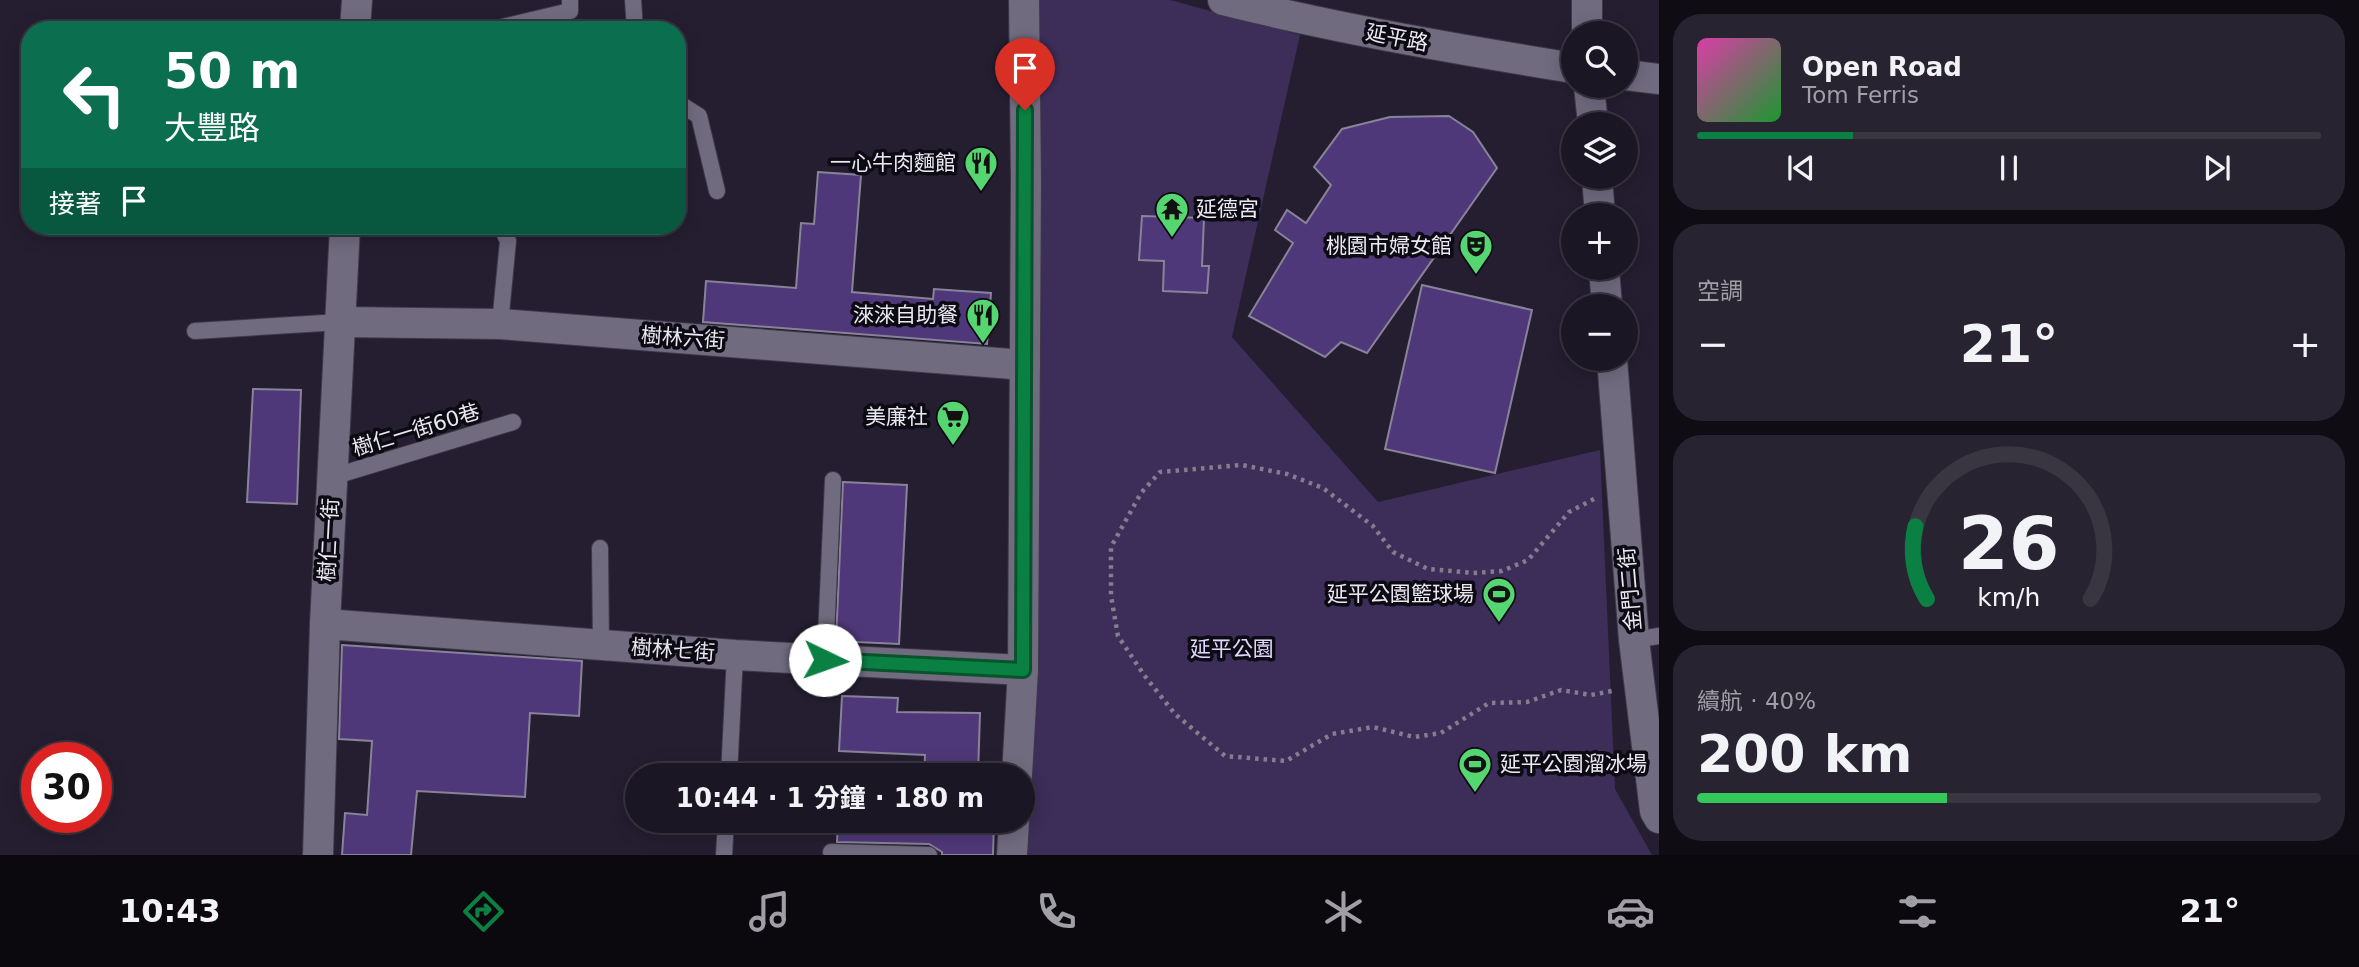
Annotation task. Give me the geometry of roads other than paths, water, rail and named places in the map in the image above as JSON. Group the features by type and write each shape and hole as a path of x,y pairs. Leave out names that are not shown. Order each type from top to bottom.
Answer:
{"street":[{"path":"356,21 357,0"},
{"path":"1018,763 1023,670 1026,180 1024,0"},
{"name":"延平路","path":"1223,0 1331,13 1561,65"},
{"path":"1587,0 1587,21"},
{"path":"1638,76 1659,79"},
{"name":"樹仁一街","path":"318,855 325,624 345,235"},
{"name":"樹林六街","path":"340,322 500,324 1025,365"},
{"name":"金門二街","path":"1613,371 1623,496 1647,638 1640,686 1655,811 1659,817"},
{"name":"樹林七街","path":"325,624 735,655 1023,670"},
{"path":"1012,855 1013,833"}],"lane":[{"path":"526,21 570,10 570,0"},
{"path":"633,0 634,21"},
{"path":"686,108 699,116 717,191"},
{"path":"500,324 508,241 505,235"},
{"path":"195,331 340,322"},
{"name":"樹仁一街60巷","path":"332,477 513,422"},
{"path":"825,660 833,481"},
{"path":"600,548 601,645"},
{"path":"730,763 735,655"},
{"path":"724,855 725,833"},
{"path":"831,852 929,855"}],"place":[{"name":"一心牛肉麵館","path":"981,193"},
{"name":"延德宮","path":"1172,239"},
{"name":"桃園市婦女館","path":"1476,276"},
{"name":"淶淶自助餐","path":"983,345"},
{"name":"美廉社","path":"953,447"},
{"name":"延平公園籃球場","path":"1499,624"},
{"name":"延平公園溜冰場","path":"1475,794"}],"park label":[{"name":"延平公園","path":"1232,649"}]}
